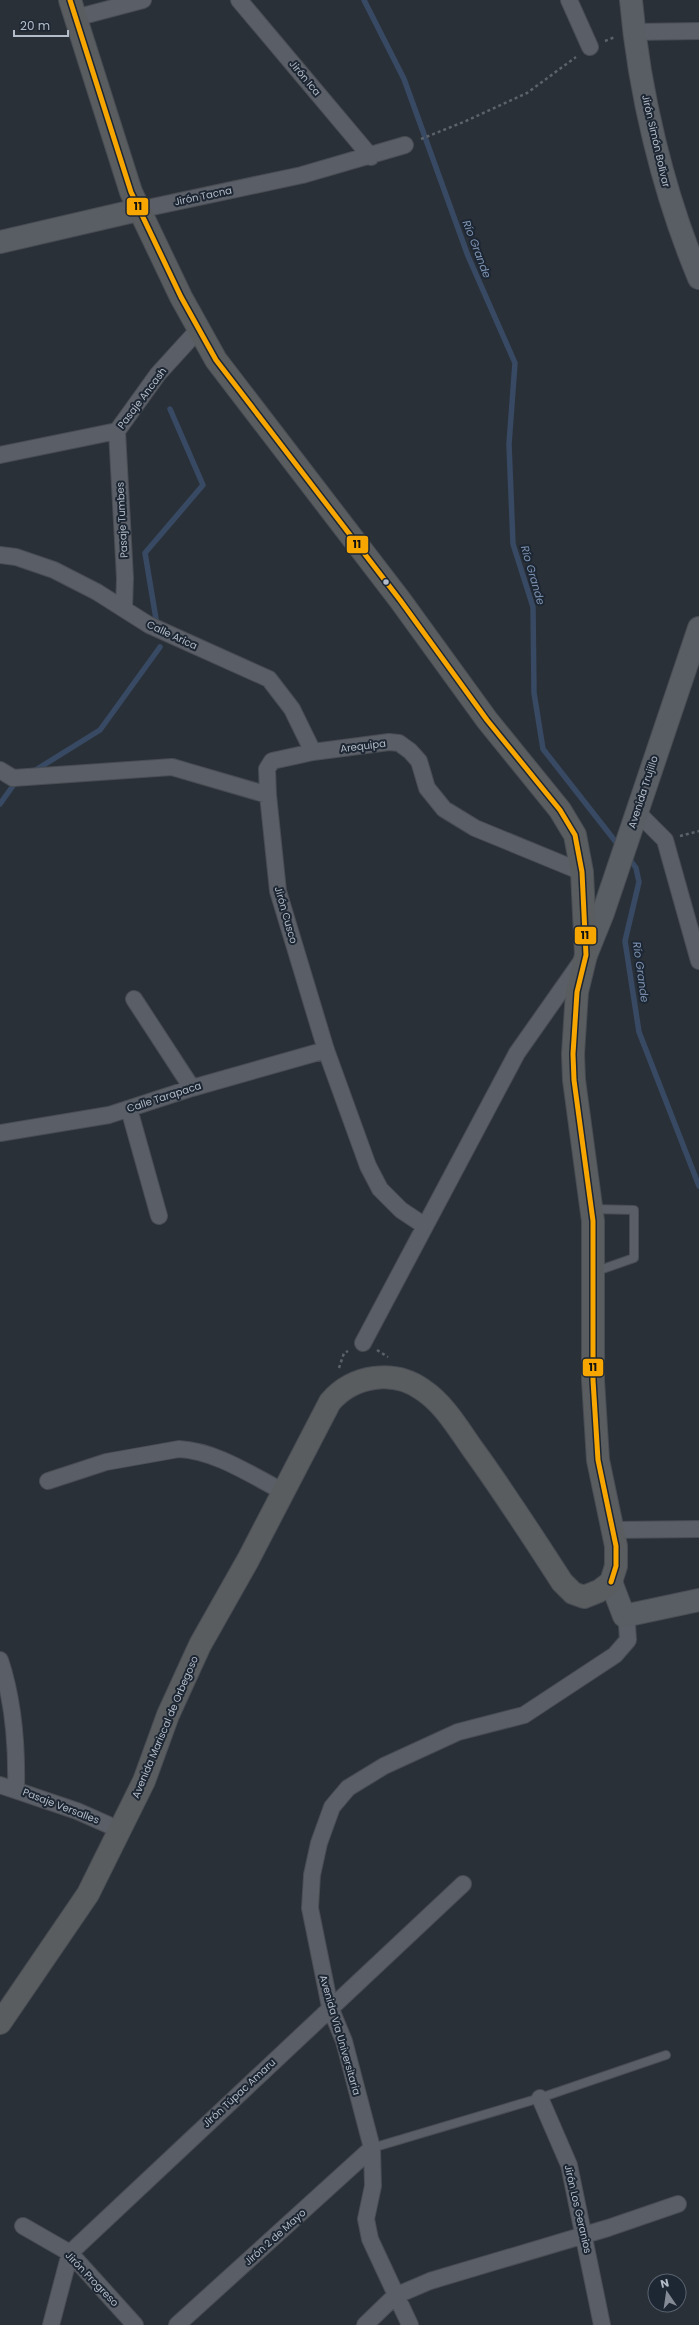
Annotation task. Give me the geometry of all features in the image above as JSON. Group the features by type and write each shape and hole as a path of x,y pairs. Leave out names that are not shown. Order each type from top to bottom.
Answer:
{"highway":[{"path":"72,9 138,210 216,360 400,600 487,720 560,810 575,835 582,872 586,956 577,992 573,1054 574,1080 592,1209 593,1380 598,1452 616,1546 616,1566 611,1582"},
{"name":"Avenida Mariscal de Orbegoso","path":"0,2023 88,1894 144,1781 168,1715 200,1645 248,1560 330,1402 340,1390 369,1378 384,1377 402,1380 423,1390 449,1416 503,1490 562,1582 573,1593 584,1597 599,1591 611,1582"}],"street":[{"path":"72,9 143,0"},
{"name":"Jirón Ica","path":"239,0 371,157"},
{"path":"569,0 590,47"},
{"name":"Jirón Simón Bolívar","path":"632,0 637,59 672,209 699,278"},
{"path":"634,32 699,31"},
{"name":"Jirón Tacna","path":"0,242 138,210 302,175 371,157 405,145"},
{"name":"Pasaje Ancash","path":"0,455 117,432 158,374 199,329"},
{"name":"Pasaje Tumbes","path":"117,432 125,578 124,609"},
{"name":"Calle Arica","path":"0,555 16,557 54,570 97,592 149,625 269,680 292,709 313,752"},
{"name":"Avenida Trujillo","path":"586,956 603,913 699,628"},
{"name":"Arequipa","path":"268,795 267,769 272,761 313,752 389,742 399,743 410,750 419,761 427,788 444,810 475,828 582,872"},
{"path":"0,770 13,778 172,766 268,795"},
{"name":"Jirón Cusco","path":"268,795 278,891 326,1050 368,1166 380,1189 401,1210 425,1226"},
{"path":"635,816 665,840 699,961"},
{"path":"363,1343 517,1053 586,956"},
{"path":"134,999 192,1088"},
{"name":"Calle Tarapaca","path":"0,1133 109,1115 192,1088 326,1050"},
{"path":"129,1109 159,1216"},
{"path":"48,1481 106,1462 179,1449 196,1450 212,1455 284,1492"},
{"path":"612,1530 699,1529"},
{"name":"Avenida Vía Universitaria","path":"410,2325 395,2296 370,2239 366,2219 373,2186 372,2148 344,2042 330,2007 310,1908 312,1875 320,1843 332,1807 348,1788 384,1766 458,1732 524,1715 615,1654 628,1640 627,1625 611,1582"},
{"path":"624,1616 699,1600"},
{"path":"0,1660 5,1674 17,1747 16,1789"},
{"name":"Pasaje Versalles","path":"0,1785 16,1789 120,1830"},
{"name":"Jirón Túpac Amaru","path":"70,2253 330,2007 463,1884"},
{"name":"Jirón Los Geranios","path":"540,2098 569,2165 582,2235 592,2265 602,2325"},
{"name":"Jirón 2 de Mayo","path":"177,2325 372,2148"},
{"path":"365,2325 395,2296 430,2281 678,2204"},
{"name":"Jirón Progreso","path":"23,2226 70,2253 135,2325"},
{"path":"51,2325 70,2253"}],"lane":[{"path":"592,1209 634,1210 634,1258 593,1272"},
{"path":"372,2148 540,2098 666,2056"}],"path":[{"path":"405,145 466,121 527,93 590,47 615,36 634,32"}],"waterway":[{"name":"Río Grande","path":"364,0 404,79 468,256 515,363 509,444 513,544 533,607 534,693 543,749 619,846"},
{"path":"156,619 145,553 203,485 170,409"},
{"path":"34,771 100,730 160,647"},
{"path":"0,804 15,783"},
{"name":"Río Grande","path":"628,857 636,868 639,882 625,941 639,1032 699,1186"}],"transit line":[{"name":"11","path":"70,0 131,192 181,297 216,360 400,600 487,720 560,810 575,835 582,872 586,955 577,992 573,1054 574,1080 593,1221 593,1380 598,1460 616,1546 616,1566 611,1582"}]}
